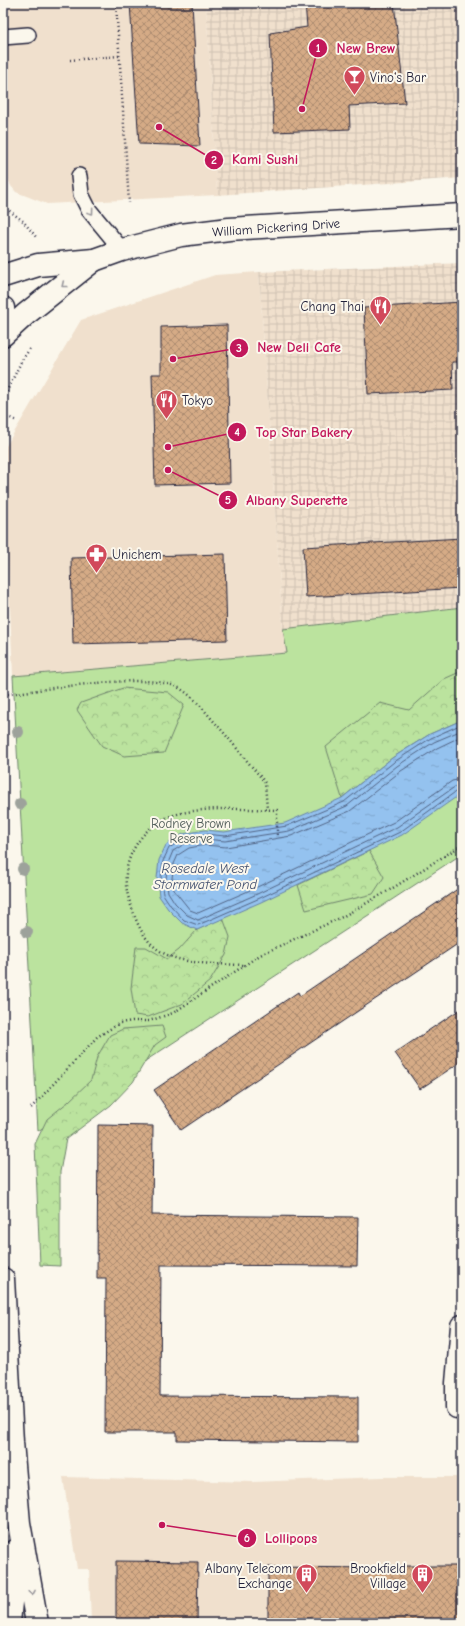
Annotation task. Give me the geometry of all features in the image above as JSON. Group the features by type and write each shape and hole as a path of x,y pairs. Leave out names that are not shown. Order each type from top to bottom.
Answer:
{"main road":[{"name":"William Pickering Drive","path":"3,276 38,265 94,260 122,250 181,235 229,229 462,215"},
{"name":"William Pickering Drive","path":"3,335 26,314 94,260"},
{"path":"3,308 3,331"},
{"path":"3,1279 11,1436 19,1523 37,1623"},
{"path":"458,1407 457,1383 462,1326"},
{"path":"9,1623 19,1523"}],"lane":[{"path":"3,37 28,35"},
{"path":"79,176 81,194 89,210 122,250"}],"path":[{"path":"116,3 129,203"},
{"path":"70,60 119,56"},
{"path":"3,206 23,221 36,237"},
{"path":"3,399 22,360 34,342"},
{"path":"3,415 15,420"},
{"path":"8,694 117,682 154,682 169,684 179,688 198,703 265,783 267,809"},
{"path":"244,966 184,960 160,951 144,934 136,920 126,884 126,871 135,845 156,823 184,812 201,810 277,810 277,836"},
{"path":"31,1108 97,1037 109,1029 120,1023 149,1021 173,1013 244,966 276,947 342,917 388,891 462,845"}],"shaded area":[{"path":"3,3 206,3 217,195 47,204 16,192 11,186 3,166"},
{"path":"206,3 462,3 462,178 217,195"},
{"path":"462,263 462,607 283,629 259,272"},
{"path":"259,272 283,629 287,653 13,676 3,451 81,320 215,275"},
{"path":"63,1477 252,1482 381,1477 462,1477 462,1623 91,1623 89,1569 77,1569"}],"green space":[{"name":"Rodney Brown Reserve","path":"462,607 462,854 38,1131 13,676 287,653 283,629"},
{"path":"462,671 462,720 430,734 392,758 342,798 326,747 380,703 409,710 444,679"},
{"path":"123,688 168,692 184,705 164,753 124,756 102,746 77,710 81,703"},
{"path":"369,851 384,877 373,894 306,910 298,885"},
{"path":"223,918 230,937 226,955 210,981 182,1004 148,1017 135,1015 131,988 136,947 146,947 167,959 179,950 197,930"},
{"path":"162,1026 166,1037 155,1045 133,1082 111,1105 66,1139 60,1172 60,1266 40,1265 35,1144 47,1119 68,1102 91,1080 97,1057 110,1035 123,1029"}],"water":[{"name":"Rosedale West Stormwater Pond","path":"462,720 462,793 402,835 261,902 197,930 182,923 168,909 159,896 157,878 159,860 166,845 183,834 205,830 224,832 285,823 342,798 392,758 430,734"}],"building":[{"path":"130,3 192,3 200,146 139,144"},
{"path":"305,3 394,3 405,103 349,106 350,129 274,132 270,33 307,27"},
{"path":"462,302 462,362 452,362 453,390 368,394 364,308"},
{"path":"227,325 230,483 155,485 152,374 161,374 161,327"},
{"path":"462,538 462,588 306,597 303,547"},
{"path":"225,554 227,640 73,644 71,558"},
{"path":"462,886 462,941 181,1130 154,1090 298,992 300,996"},
{"path":"462,1008 462,1061 420,1089 395,1053"},
{"path":"98,1125 153,1126 152,1215 358,1217 357,1266 161,1265 160,1396 358,1397 358,1442 177,1440 177,1432 105,1432 106,1278 97,1278"},
{"path":"116,1561 198,1562 197,1623 116,1623"},
{"path":"381,1566 462,1566 462,1623 268,1623 268,1567 381,1568"}],"place":[{"name":"Vino's Bar","path":"355,96"},
{"name":"New Brew","path":"302,109"},
{"name":"Kami Sushi","path":"159,127"},
{"name":"Chang Thai","path":"380,326"},
{"name":"New Deli Cafe","path":"173,359"},
{"name":"Tokyo","path":"167,420"},
{"name":"Top Star Bakery","path":"168,447"},
{"name":"Albany Superette","path":"168,470"},
{"name":"Unichem","path":"97,574"},
{"name":"Lollipops","path":"162,1525"},
{"name":"Albany Telecom Exchange","path":"307,1594"},
{"name":"Brookfield Village","path":"422,1594"}]}
